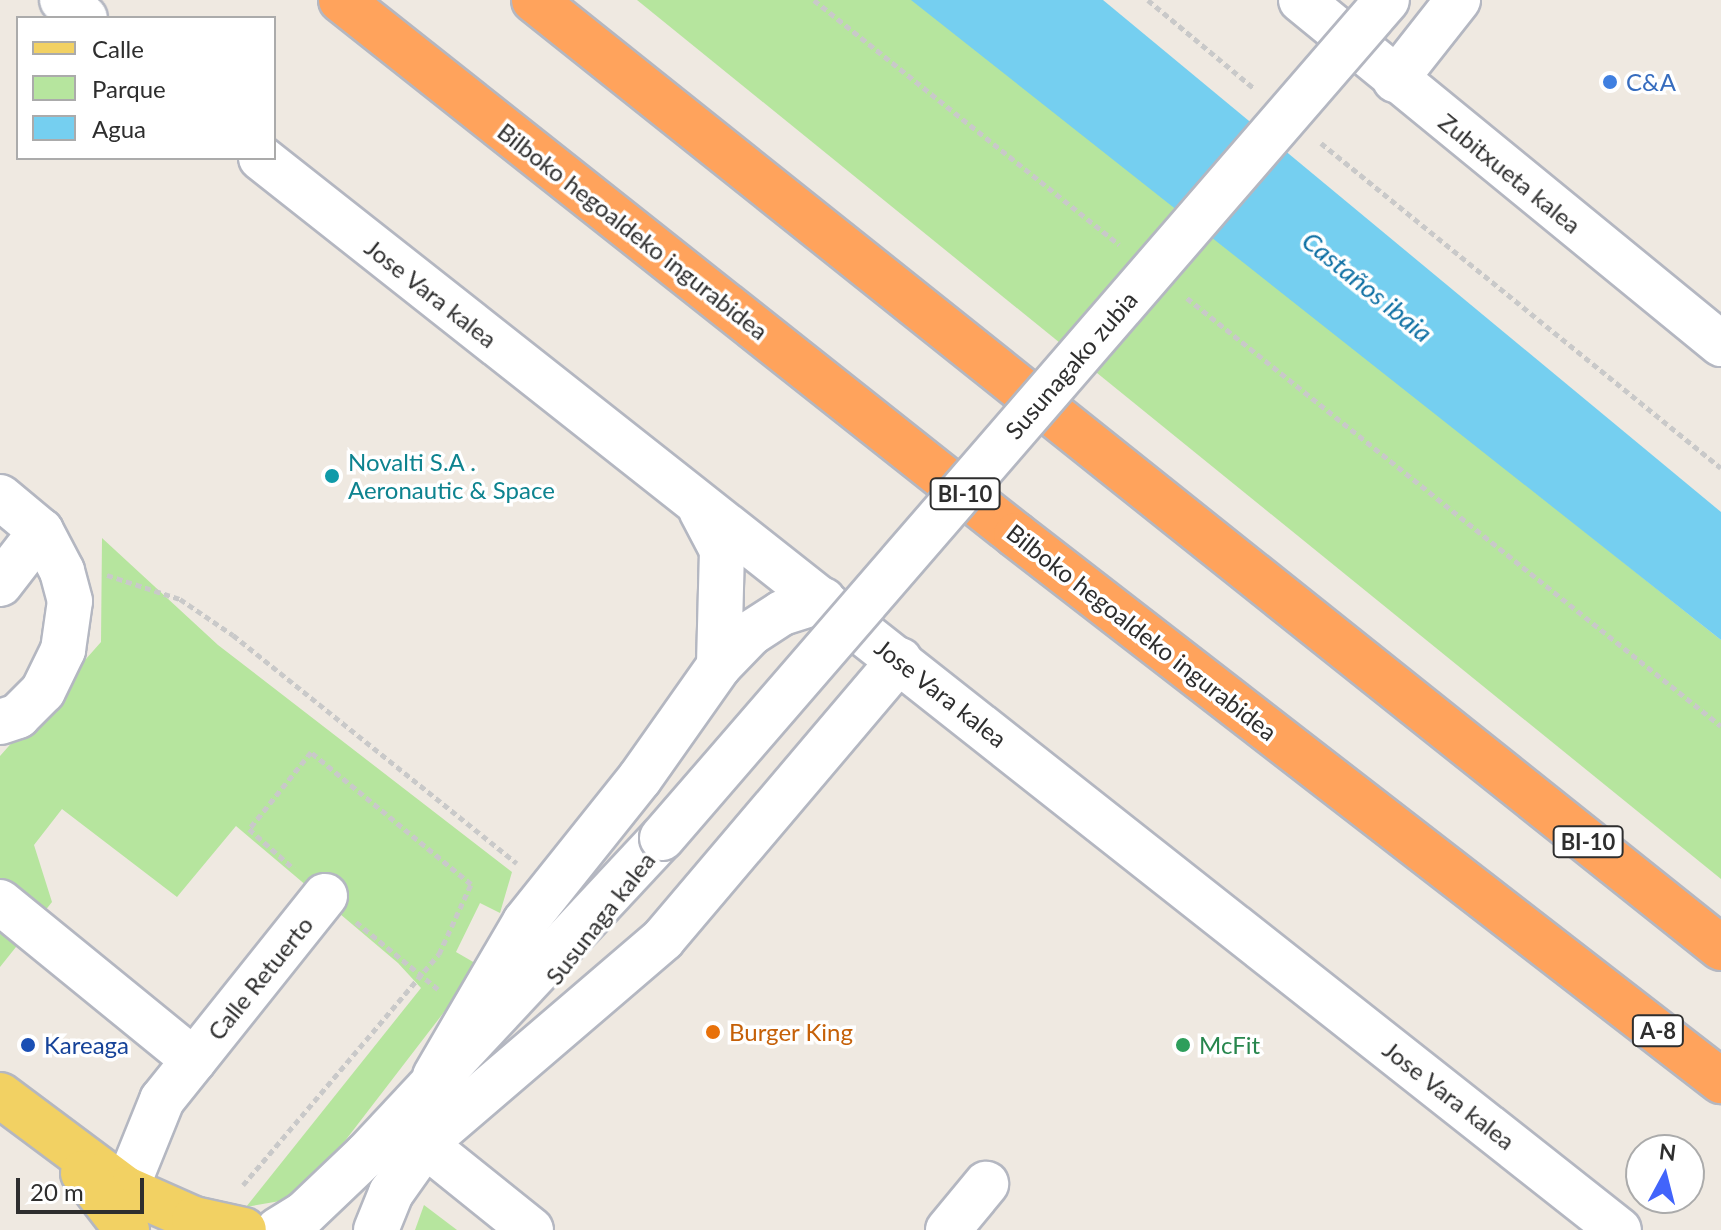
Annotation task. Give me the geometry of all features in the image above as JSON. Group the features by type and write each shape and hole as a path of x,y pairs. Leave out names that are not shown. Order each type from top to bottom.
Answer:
{"highway":[{"name":"Bilboko hegoaldeko ingurabidea","path":"341,0 1016,535 1721,1081"},
{"name":"BI-10","path":"534,0 1721,948"}],"main road":[{"path":"0,1095 55,1141 121,1217 194,1219 244,1230"}],"street":[{"path":"62,0 82,16"},
{"name":"Susunagako zubia","path":"662,838 1387,0"},
{"path":"1395,80 1458,0"},
{"name":"Zubitxueta kalea","path":"1311,3 1395,80 1721,344"},
{"name":"Jose Vara kalea","path":"264,160 1619,1230"},
{"path":"0,497 41,531 62,571 70,601 63,650 43,691 18,716 0,722"},
{"path":"699,506 722,550 719,666"},
{"path":"0,584 41,531"},
{"name":"Susunaga kalea","path":"435,1076 525,922 640,778 719,666 751,633 782,613 823,600"},
{"name":"Susunaga kalea","path":"424,1144 663,939 900,660"},
{"name":"Susunaga kalea","path":"278,1230 304,1214 367,1154 435,1076 662,838"},
{"name":"Susunaga kalea","path":"376,1230 391,1193 424,1144 662,838"},
{"name":"Calle Retuerto","path":"121,1217 162,1100 325,896"},
{"name":"Calle Retuerto","path":"0,902 194,1060"},
{"path":"424,1144 531,1230"},
{"path":"948,1230 986,1184"}],"path":[{"path":"814,0 1125,249"},
{"path":"1148,0 1266,98"},
{"path":"1316,138 1721,468"},
{"path":"1174,288 1721,726"},
{"path":"62,571 122,577 180,599 233,635 550,890"}],"green space":[{"path":"637,0 917,0 1721,640 1721,879"},
{"path":"102,538 218,645 512,872 500,913 480,903 456,952 475,963 451,1003 308,1189 280,1201 246,1207 421,988 398,963 236,826 177,897 62,809 34,845 52,902 0,967 0,756 101,642"},
{"path":"424,1205 457,1230 415,1230"}],"water":[{"name":"Castaños ibaia","path":"911,0 1103,0 1721,512 1721,640"}],"place":[{"name":"C&A","path":"1610,82"},
{"name":"Novalti S.A . Aeronautic & Space","path":"332,476"},
{"name":"Burger King","path":"713,1032"},
{"name":"Kareaga","path":"28,1045"},
{"name":"McFit","path":"1183,1045"}]}
